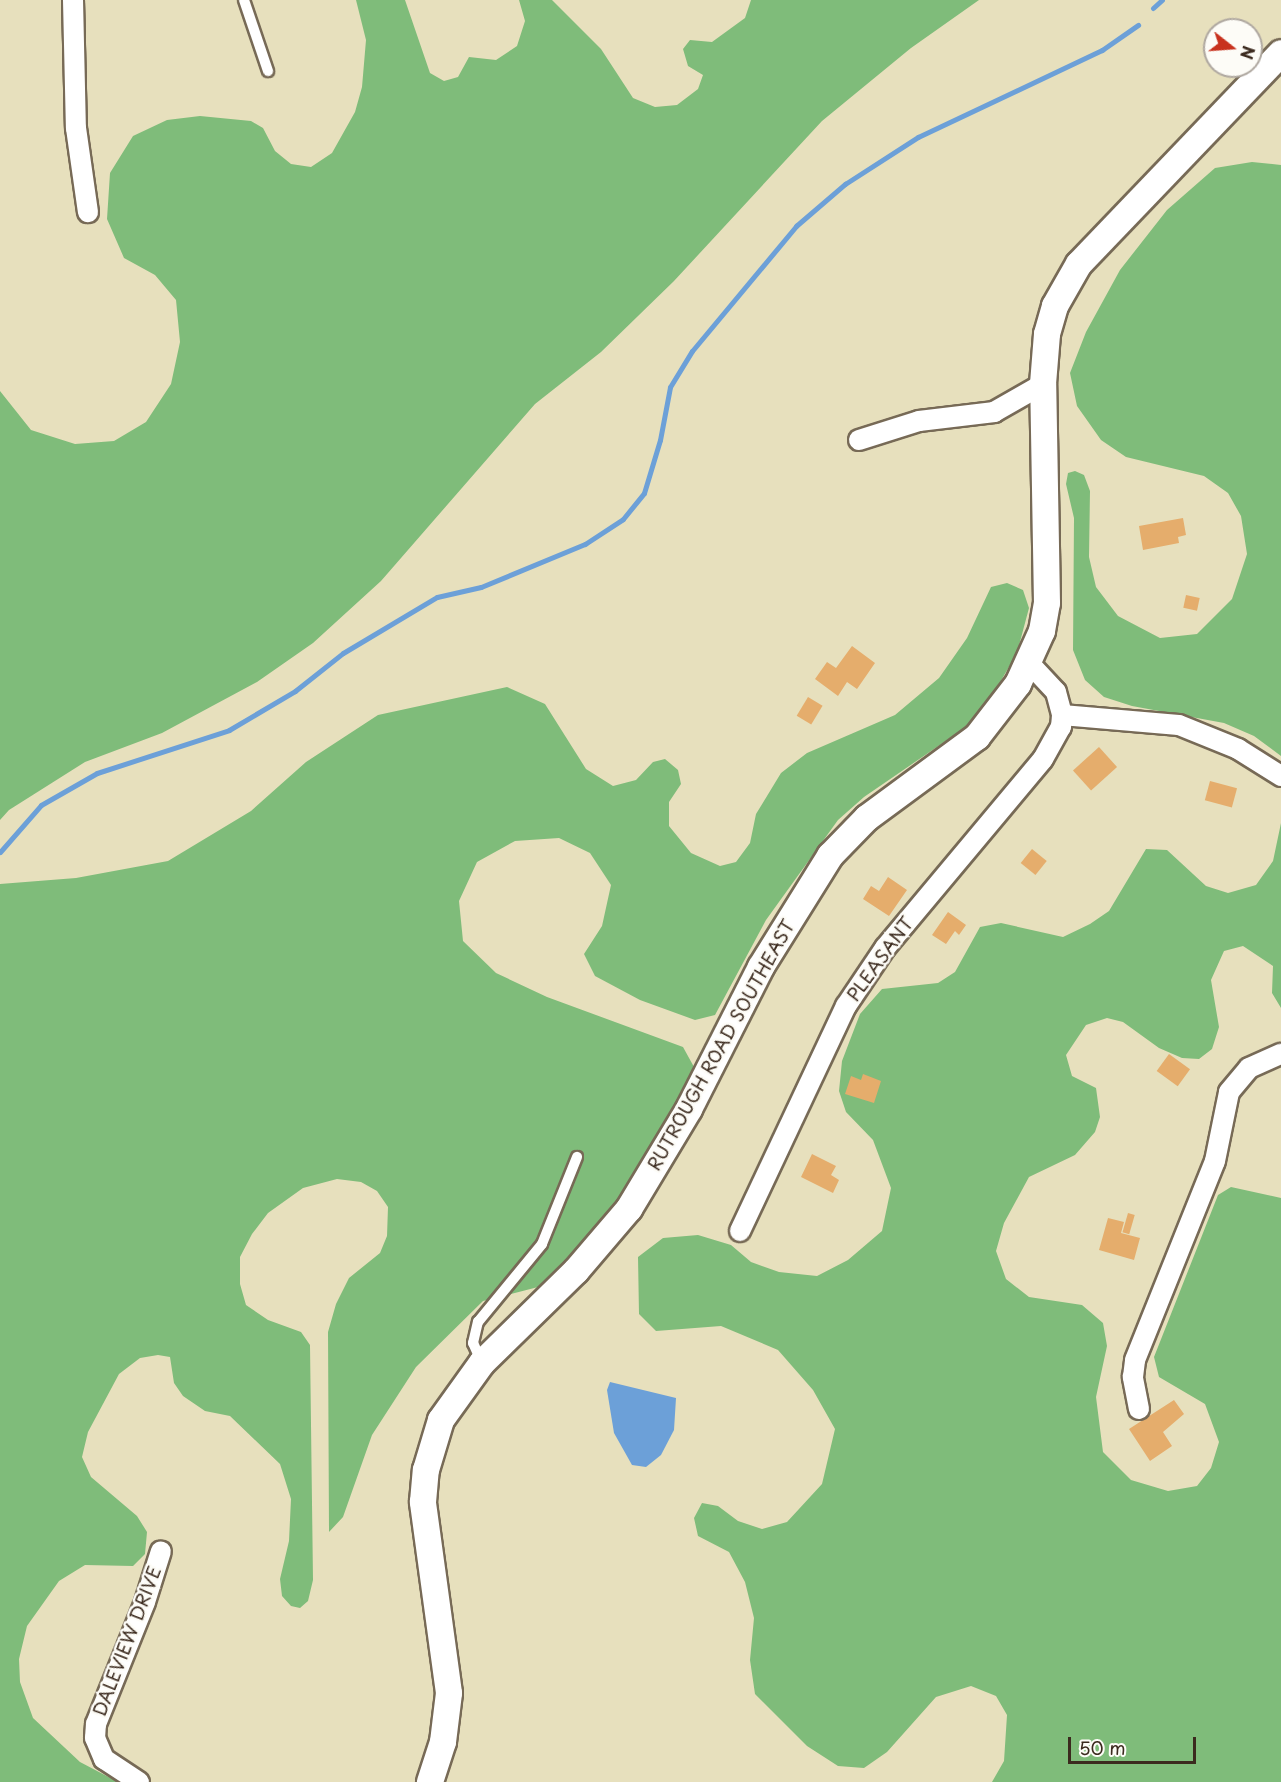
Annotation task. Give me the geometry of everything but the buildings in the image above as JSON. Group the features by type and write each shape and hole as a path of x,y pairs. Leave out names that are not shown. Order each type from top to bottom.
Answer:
{"street":[{"path":"73,0 76,128 88,212"},
{"name":"RUTROUGH ROAD SOUTHEAST","path":"430,1782 443,1742 449,1694 423,1502 426,1470 441,1420 482,1363 576,1271 629,1209 689,1109 761,967 830,855 867,818 977,737 1030,664 1042,631 1049,575 1043,384 1047,334 1055,306 1079,264 1281,53"},
{"path":"859,440 920,421 994,412 1043,384"},
{"path":"1030,664 1056,692 1062,715 1179,724 1238,749 1281,776"},
{"name":"PLEASANT","path":"740,1231 846,1006 885,948 1043,759 1061,727 1062,715"},
{"path":"1139,1409 1133,1377 1135,1360 1215,1161 1229,1092 1249,1068 1281,1054"},
{"name":"DALEVIEW DRIVE","path":"139,1782 104,1759 95,1738 96,1724 145,1602 161,1551"}],"lane":[{"path":"244,0 268,71"},
{"path":"482,1363 473,1343 478,1322 542,1244 577,1157"}],"green space":[{"path":"356,0 405,0 430,73 444,81 458,77 469,57 496,60 517,46 525,21 519,0 552,0 601,49 633,98 655,107 677,105 698,89 703,75 688,66 683,49 690,40 712,42 745,18 751,0 979,0 911,48 822,121 674,281 601,352 535,404 381,581 313,643 257,682 162,733 85,762 9,810 0,820 0,391 31,430 75,444 114,441 146,422 171,384 180,342 176,300 155,275 124,258 107,219 110,173 133,136 167,120 200,116 251,121 263,128 275,151 291,164 311,167 332,153 355,112 362,87 366,40"},
{"path":"1252,162 1281,165 1281,756 1254,736 1224,723 1132,706 1104,697 1085,680 1073,650 1074,518 1066,484 1068,473 1075,471 1084,475 1090,491 1089,557 1096,587 1118,616 1160,638 1197,634 1232,599 1247,554 1241,516 1228,493 1204,476 1126,457 1101,440 1077,406 1070,373 1086,332 1120,270 1167,210 1215,168"},
{"path":"1007,583 1023,590 1029,608 1017,653 995,691 966,727 864,797 838,820 766,920 715,1015 695,1020 640,1000 595,976 584,954 602,926 611,885 590,853 559,838 515,841 477,862 459,901 463,941 496,973 547,997 683,1047 694,1067 651,1158 601,1225 542,1286 483,1301 416,1367 372,1435 343,1517 329,1532 328,1332 336,1304 349,1278 380,1253 387,1236 388,1207 377,1191 361,1182 337,1179 303,1188 268,1213 252,1234 240,1257 240,1284 246,1305 268,1320 301,1332 310,1345 313,1580 308,1601 300,1608 291,1606 282,1596 280,1579 289,1541 291,1499 280,1464 230,1416 205,1411 183,1396 174,1383 170,1357 158,1355 140,1358 119,1374 88,1432 82,1457 91,1477 137,1516 147,1532 145,1554 133,1566 85,1565 59,1581 27,1626 19,1659 20,1682 33,1718 80,1762 118,1782 0,1782 0,884 76,878 168,861 251,811 306,762 378,715 507,687 545,704 586,769 613,786 636,780 653,762 665,759 678,770 681,784 669,802 669,826 691,853 720,866 736,862 750,843 756,814 781,773 807,753 895,715 939,678 967,638 991,587"},
{"path":"1281,823 1281,1008 1272,993 1273,966 1243,946 1224,951 1211,980 1219,1027 1212,1049 1199,1059 1182,1058 1159,1048 1123,1022 1107,1018 1086,1025 1066,1055 1072,1076 1096,1088 1100,1117 1095,1132 1075,1155 1029,1177 1004,1223 996,1251 1006,1279 1029,1297 1082,1305 1103,1323 1107,1346 1096,1397 1103,1452 1131,1480 1168,1491 1197,1486 1211,1468 1219,1442 1205,1404 1159,1377 1154,1357 1218,1195 1231,1187 1281,1198 1281,1782 992,1782 1004,1761 1007,1715 996,1696 971,1686 936,1697 887,1752 864,1768 838,1766 807,1746 755,1694 750,1660 754,1618 745,1582 729,1552 698,1536 694,1518 702,1503 718,1506 738,1521 762,1529 787,1522 822,1484 835,1429 813,1390 778,1350 721,1326 656,1331 639,1314 638,1257 663,1238 698,1235 731,1245 751,1262 779,1272 817,1276 848,1260 882,1231 891,1188 873,1140 846,1112 839,1091 842,1061 860,1014 882,989 938,983 955,972 980,927 1001,923 1063,937 1090,924 1109,911 1146,849 1167,850 1206,886 1228,893 1256,885 1273,861"}],"water":[{"path":"610,1382 676,1398 674,1430 661,1455 646,1467 632,1465 614,1433 607,1390"}],"waterway":[{"path":"1153,8 1162,0"},
{"path":"0,852 41,805 97,773 229,730 295,691 343,653 437,597 481,587 585,544 623,519 644,493 660,440 670,387 692,351 796,226 845,184 918,137 1102,50 1138,25"}]}
